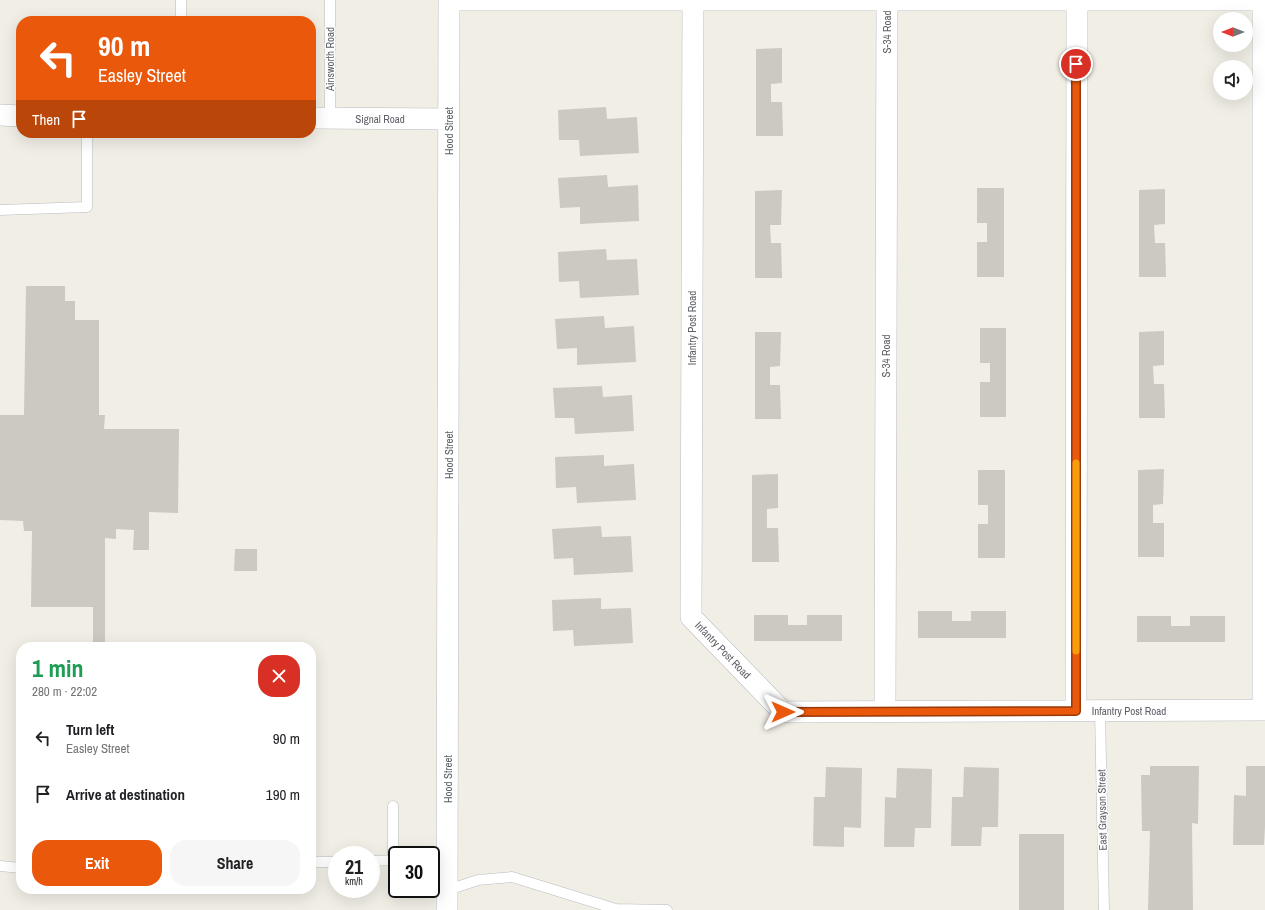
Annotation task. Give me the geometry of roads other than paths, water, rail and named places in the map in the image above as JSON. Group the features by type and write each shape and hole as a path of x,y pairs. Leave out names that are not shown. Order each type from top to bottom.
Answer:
{"street":[{"path":"449,0 1264,0 1264,710"},
{"name":"Hood Street","path":"448,910 448,890 440,860 449,119 449,0"},
{"name":"Infantry Post Road","path":"693,0 691,617 783,712 1264,710"},
{"name":"S-34 Road","path":"885,712 887,0"},
{"path":"1076,0 1076,711"},
{"path":"0,116 16,116"},
{"name":"Signal Road","path":"321,118 449,119"}],"lane":[{"path":"181,0 182,16"},
{"name":"Ainsworth Road","path":"321,118 330,0"},
{"path":"0,210 87,207 87,138"},
{"name":"East Grayson Street","path":"1100,711 1104,910"},
{"path":"393,806 394,846"},
{"path":"316,862 328,862"},
{"path":"0,866 16,868"},
{"path":"448,890 478,880 512,876 616,909 667,910"}]}
